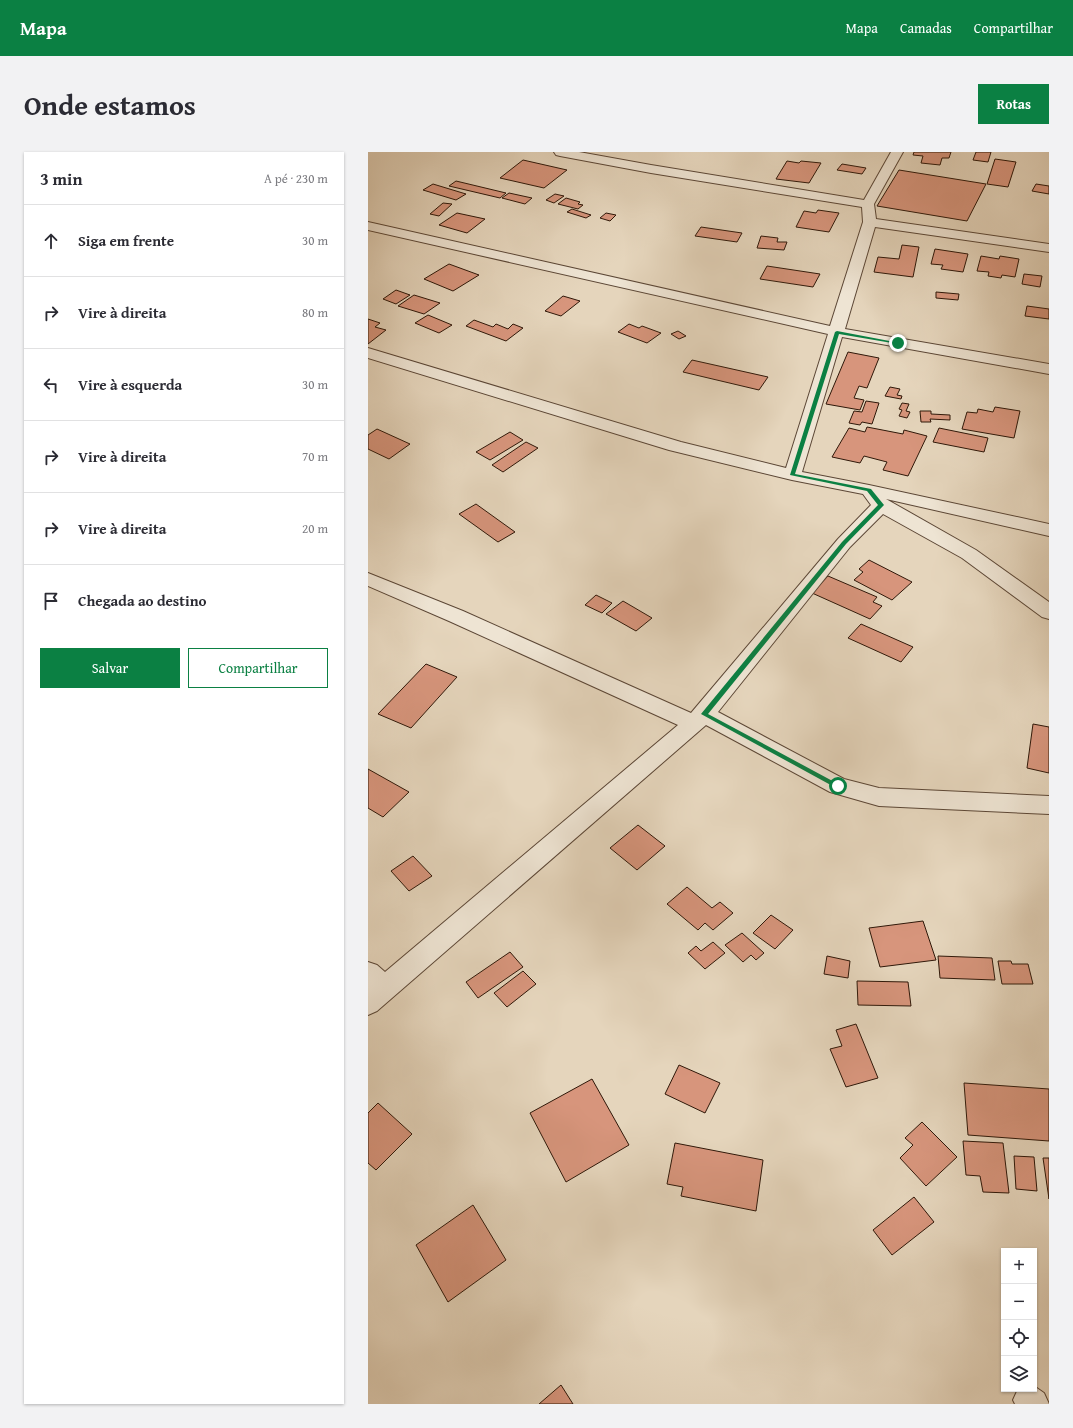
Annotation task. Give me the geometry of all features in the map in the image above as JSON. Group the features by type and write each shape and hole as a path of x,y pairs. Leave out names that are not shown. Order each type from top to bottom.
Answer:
{"street":[{"path":"560,152 651,169 868,204"},
{"path":"792,475 870,222 868,204 897,152"},
{"path":"870,222 1049,248"},
{"path":"368,226 837,332 1049,370"},
{"path":"368,353 675,446 792,475 875,498 1049,530"},
{"path":"875,498 970,554 1049,612"},
{"path":"373,988 699,719 844,543 875,498"},
{"path":"368,579 699,719 838,786 879,797 1049,805"}],"building":[{"path":"914,152 951,152 949,158 942,158 940,165 921,163 923,156 913,155"},
{"path":"976,152 991,152 988,162 973,160"},
{"path":"995,159 1016,162 1008,187 987,184"},
{"path":"523,160 567,170 544,188 500,178"},
{"path":"787,161 799,163 801,161 821,163 809,183 776,179"},
{"path":"842,164 866,168 862,174 837,170"},
{"path":"899,170 986,184 967,221 877,206"},
{"path":"456,181 506,193 500,198 449,186"},
{"path":"433,184 466,194 456,200 423,190"},
{"path":"1036,184 1049,186 1049,194 1032,191"},
{"path":"509,193 532,198 525,204 502,198"},
{"path":"555,194 564,196 554,203 546,200"},
{"path":"566,198 580,202 578,204 583,205 578,209 558,204"},
{"path":"443,203 452,204 439,216 430,214"},
{"path":"572,209 591,215 586,218 567,212"},
{"path":"818,210 839,213 829,232 796,227 804,211 816,213"},
{"path":"457,213 485,219 467,233 439,225"},
{"path":"606,213 616,215 610,221 600,218"},
{"path":"701,227 742,233 737,242 695,236"},
{"path":"761,236 778,238 777,242 787,242 784,250 757,248"},
{"path":"902,245 919,247 913,277 874,272 878,257 899,259"},
{"path":"935,249 968,254 963,272 941,269 943,265 931,264"},
{"path":"981,256 999,259 1000,256 1019,259 1015,277 1002,275 1001,278 988,276 989,272 977,271"},
{"path":"449,264 479,275 453,291 424,279"},
{"path":"767,266 820,274 813,287 760,279"},
{"path":"1024,274 1042,276 1040,287 1022,284"},
{"path":"396,290 410,295 396,304 383,299"},
{"path":"936,292 959,294 958,300 936,298"},
{"path":"414,295 440,303 424,314 398,306"},
{"path":"563,296 580,301 561,316 545,311"},
{"path":"1027,306 1049,309 1049,319 1025,316"},
{"path":"428,315 452,325 439,333 415,323"},
{"path":"368,319 380,323 375,327 386,330 368,344"},
{"path":"474,320 493,327 496,324 508,329 513,324 523,328 506,341 466,326"},
{"path":"629,324 639,328 642,326 661,333 647,343 618,332"},
{"path":"678,331 686,336 679,339 671,334"},
{"path":"848,352 879,358 867,388 859,386 854,398 864,400 860,410 826,404"},
{"path":"692,360 768,377 759,390 683,372"},
{"path":"890,387 900,389 897,395 902,396 901,399 885,396"},
{"path":"866,401 879,403 872,424 862,422 860,425 849,423 854,411 862,412"},
{"path":"902,403 909,404 906,411 910,412 907,418 899,416 902,410 899,409"},
{"path":"995,407 1020,411 1014,438 962,429 967,412 977,413 978,409 993,412"},
{"path":"920,411 931,411 931,414 950,415 950,420 930,419 931,422 921,422"},
{"path":"867,427 903,434 904,430 927,436 908,476 883,470 887,462 864,456 860,463 832,457 849,428 865,432"},
{"path":"939,428 988,438 984,452 933,442"},
{"path":"377,429 410,444 389,459 368,449 368,435"},
{"path":"510,432 523,440 490,460 476,452"},
{"path":"526,442 538,448 503,472 492,465"},
{"path":"476,504 515,532 498,542 459,514"},
{"path":"869,560 912,582 892,600 854,580 863,572 859,569"},
{"path":"828,576 877,597 873,602 882,606 870,619 812,593"},
{"path":"596,595 612,603 602,613 585,605"},
{"path":"623,601 652,618 636,631 606,614"},
{"path":"861,624 913,647 901,662 848,638"},
{"path":"426,664 457,677 411,728 378,714"},
{"path":"1033,724 1049,727 1049,773 1027,768"},
{"path":"368,769 409,792 383,817 368,808"},
{"path":"638,825 665,846 637,870 610,848"},
{"path":"413,856 432,876 409,891 391,871"},
{"path":"687,887 712,908 720,902 733,913 713,930 705,923 698,930 667,904"},
{"path":"771,915 793,930 775,949 753,933"},
{"path":"923,921 936,960 880,967 869,928"},
{"path":"742,933 764,953 756,960 751,955 743,962 725,945"},
{"path":"713,942 725,953 705,969 688,953 696,946 701,951"},
{"path":"510,952 523,967 478,998 466,982"},
{"path":"827,956 850,961 848,978 824,974"},
{"path":"938,956 992,958 995,980 940,978"},
{"path":"998,961 1011,961 1012,964 1028,964 1033,984 1002,984"},
{"path":"523,971 536,984 507,1007 494,993"},
{"path":"857,981 908,982 911,1006 858,1005"},
{"path":"856,1024 878,1078 846,1087 830,1049 842,1046 836,1030"},
{"path":"679,1065 720,1083 705,1113 665,1094"},
{"path":"592,1079 629,1145 566,1182 530,1113"},
{"path":"964,1083 1049,1089 1049,1141 968,1135"},
{"path":"378,1103 412,1134 376,1170 368,1163 368,1113"},
{"path":"922,1122 957,1157 926,1186 900,1158 913,1145 905,1138"},
{"path":"963,1141 1003,1143 1009,1193 983,1192 980,1176 966,1175"},
{"path":"675,1143 763,1160 756,1211 681,1196 683,1187 667,1184"},
{"path":"1014,1156 1034,1157 1037,1191 1016,1189"},
{"path":"1043,1158 1049,1158 1049,1199"},
{"path":"914,1197 934,1222 892,1255 873,1230"},
{"path":"473,1205 506,1260 448,1302 416,1245"},
{"path":"561,1385 573,1404 539,1404"}],"route":[{"path":"838,786 792,763 704,714 844,543 881,505 869,490 792,475 837,332 898,343"}]}
